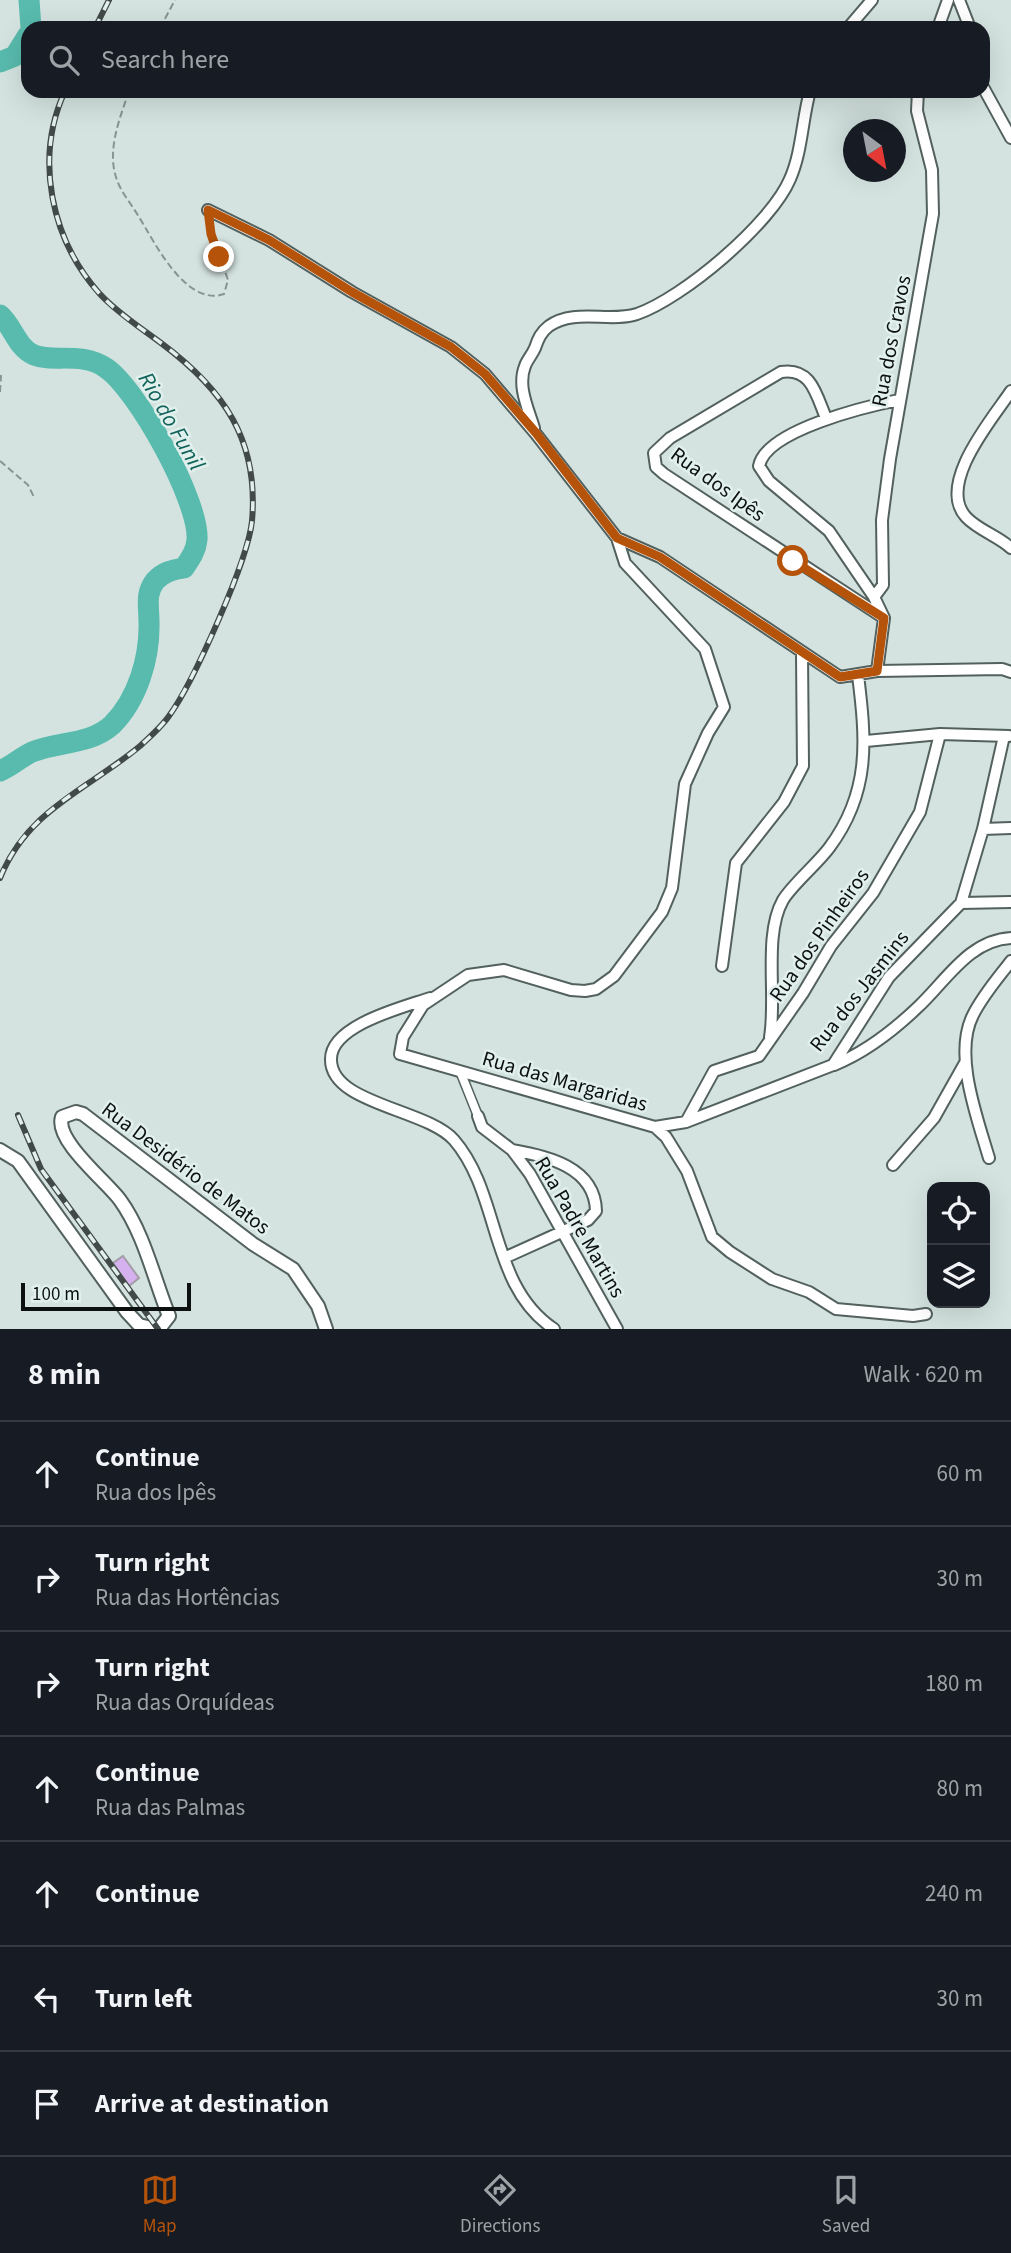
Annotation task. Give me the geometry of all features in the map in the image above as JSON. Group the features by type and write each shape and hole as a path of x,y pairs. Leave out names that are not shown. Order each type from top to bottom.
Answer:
{"street":[{"path":"854,21 872,0"},
{"path":"940,21 948,0"},
{"path":"959,0 967,21"},
{"path":"536,433 520,381 525,364 542,332 569,318 636,314 656,306 700,278 772,210 782,196 798,153 809,98"},
{"name":"Rua dos Cravos","path":"874,597 883,585 882,520 899,400 933,214 932,170 919,122 918,98"},
{"path":"989,98 1011,138"},
{"path":"208,210 269,240 352,292 451,347 485,374 536,433 617,538 625,564 705,649 724,707 708,733 685,784 672,888 662,912 614,976 596,989 571,990 518,972 490,970 468,975 432,997 387,1013 344,1034 336,1042 330,1061 340,1080 356,1094 434,1123 456,1142 470,1163 504,1258 525,1302 554,1329"},
{"name":"Rua dos Ipês","path":"826,418 808,378 801,372 781,372 670,438 654,453 654,460 664,474 695,496 884,618"},
{"path":"1011,391 969,451 959,494 959,502 967,519 993,533 1011,548"},
{"path":"877,671 884,618 874,597 830,531 769,481 759,466 764,454 774,446 826,418 899,400"},
{"path":"617,538 660,557 840,677 877,671 1002,669 1011,672"},
{"path":"722,966 736,863 784,802 803,765 802,654"},
{"path":"769,1043 773,1018 774,927 783,899 830,846 852,809 862,775 866,741 858,675"},
{"path":"866,741 940,734 1007,736"},
{"name":"Rua dos Pinheiros","path":"686,1122 714,1071 752,1060 769,1043 831,946 873,893 920,812 940,734"},
{"name":"Rua dos Jasmins","path":"655,1127 686,1122 832,1065 889,977 961,903 984,829 1007,736"},
{"path":"984,829 1011,828"},
{"path":"961,903 1011,902"},
{"path":"832,1065 865,1049 906,1018 969,955 993,942 1011,938"},
{"path":"989,1157 965,1063 965,1040 972,1016 1010,963"},
{"name":"Rua das Margaridas","path":"432,997 403,1037 400,1054 655,1127 673,1147 687,1171 712,1237 730,1252 772,1279 809,1292 836,1309 913,1316 926,1314"},
{"path":"893,1165 934,1118 965,1063"},
{"path":"460,1071 478,1116"},
{"name":"Rua Desidério de Matos","path":"0,1150 18,1161 139,1325 158,1329 169,1316 135,1229 120,1200 71,1146 62,1130 62,1117 68,1114 83,1114 117,1137 253,1244 293,1269 318,1306 326,1329"},
{"name":"Rua Padre Martins","path":"478,1116 487,1133 512,1150 543,1195 617,1329"},
{"path":"504,1258 563,1233 588,1220 596,1211 587,1182 565,1164 512,1150"}],"path":[{"path":"164,21 175,0"},
{"path":"127,98 112,149 116,180 179,278 205,295 216,297 224,294 228,280 211,234 208,210"},
{"path":"0,392 1,374"},
{"path":"0,461 28,485 35,499"}],"building":[{"path":"123,1256 139,1278 129,1286 113,1263"}],"waterway":[{"name":"Rio do Funil","path":"29,0 30,21"},
{"name":"Rio do Funil","path":"0,62 15,56 21,46"},
{"name":"Rio do Funil","path":"0,315 28,352 42,357 97,363 119,380 134,398 178,474 195,523 197,540 184,568 165,573 152,586 149,595 149,635 145,663 141,677 121,715 112,725 94,736 32,752 0,771"}],"railway":[{"path":"98,21 109,0"},
{"path":"0,878 26,834 61,803 140,746 169,716 192,677 218,621 241,564 252,521 250,466 233,419 203,379 99,293 82,272 69,248 52,197 49,170 50,143 63,98"},
{"path":"18,1115 41,1169 158,1329"}],"route":[{"path":"219,257 211,234 208,210 269,240 469,360 485,374 536,433 617,538 660,557 840,677 877,671 884,618 793,561"}]}
